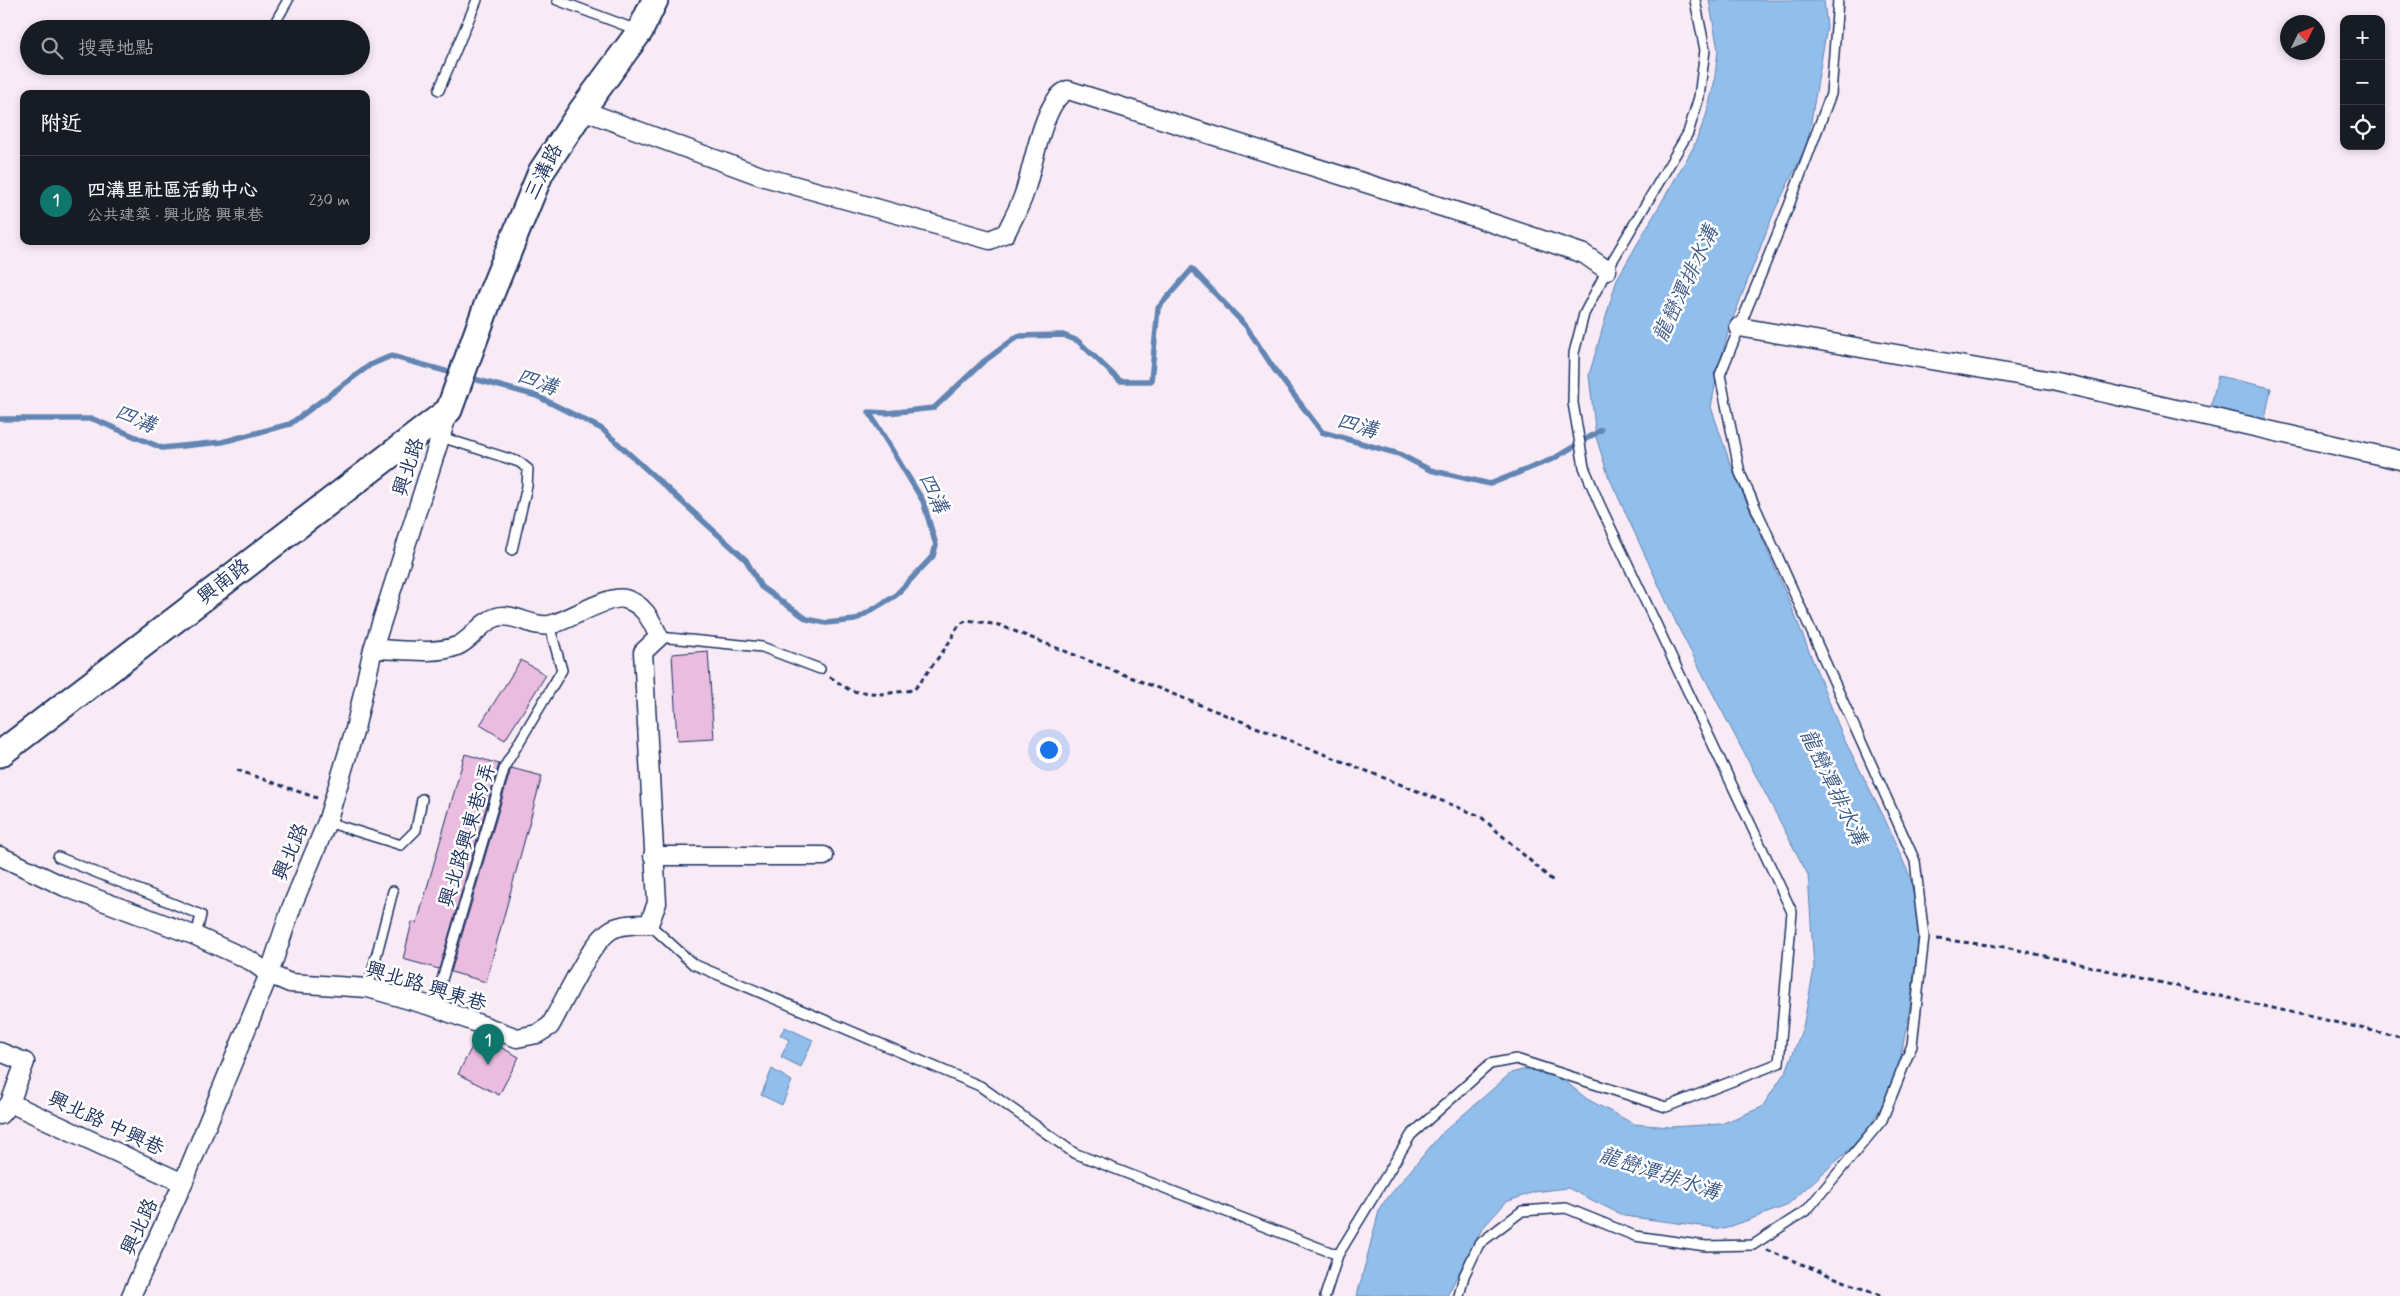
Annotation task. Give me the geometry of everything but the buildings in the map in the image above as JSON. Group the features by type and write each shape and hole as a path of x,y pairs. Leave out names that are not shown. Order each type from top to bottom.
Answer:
{"street":[{"name":"三溝路","path":"452,400 540,172 582,110 640,31 655,0"},
{"path":"582,110 761,176 990,240 1006,233 1024,195 1039,141 1051,108 1060,93 1068,90 1486,221 1584,254 1607,270"},
{"path":"1739,328 2052,381 2400,460"},
{"name":"興北路","path":"131,1296 184,1183 269,974 292,906 326,822 355,729 373,649 452,400"},
{"name":"興南路","path":"0,754 452,400"},
{"path":"373,649 444,650 458,646 487,622 498,616 549,626 610,601 623,598 640,606 650,618 660,636 643,652 657,904 649,924"},
{"name":"興北路 興東巷","path":"0,856 65,887 196,936 251,961 269,974 290,983 368,988 434,1007 517,1038 537,1034 550,1026 597,943 612,930 634,924 649,924"},
{"path":"653,856 824,856"},
{"name":"興北路 中興巷","path":"0,1052 25,1062 5,1109 184,1183"}],"lane":[{"path":"277,20 288,0"},
{"path":"439,90 477,0"},
{"path":"556,0 640,31"},
{"path":"1325,1296 1338,1255 1411,1135 1490,1064 1516,1059 1666,1107 1779,1063 1792,912 1584,467 1573,403 1574,353 1584,314 1607,270 1688,133 1699,97 1706,50 1695,0"},
{"path":"1459,1296 1464,1276 1479,1244 1522,1211 1566,1208 1635,1236 1706,1246 1753,1245 1807,1210 1882,1120 1912,1045 1924,938 1915,860 1740,473 1720,375 1788,208 1831,94 1838,0"},
{"path":"441,437 519,462 528,470 528,486 512,550"},
{"name":"興北路興東巷9弄","path":"434,1007 505,766 562,670 549,626"},
{"path":"660,636 762,647 820,669"},
{"path":"326,822 401,845 416,830 422,798"},
{"path":"58,857 201,915 196,936"},
{"path":"368,988 393,891"},
{"path":"649,924 693,964 980,1086 1074,1153 1338,1255"}],"path":[{"path":"820,669 851,691 882,694 914,690 947,646 959,625 967,620 999,625 1480,816 1553,881"},
{"path":"237,770 332,804"},
{"path":"1924,938 2005,947 2400,1037"},
{"path":"1753,1245 1816,1268 1880,1296"}],"water":[{"name":"龍巒潭排水溝","path":"1709,0 1824,0 1827,27 1807,145 1774,212 1730,326 1719,365 1711,407 1730,463 1790,603 1843,737 1884,817 1910,877 1920,925 1910,1007 1896,1083 1869,1127 1849,1150 1786,1206 1724,1229 1624,1216 1568,1188 1534,1192 1506,1202 1482,1229 1447,1296 1357,1296 1380,1207 1441,1134 1511,1073 1544,1064 1587,1099 1634,1124 1670,1127 1721,1124 1762,1107 1787,1069 1803,1027 1814,969 1808,875 1679,629 1608,475 1596,437 1589,375 1617,279 1693,148 1706,116 1714,84 1718,50"},
{"path":"2218,376 2271,388 2264,425 2209,413"},
{"path":"785,1027 813,1040 801,1067 781,1057 789,1040 780,1035"},
{"path":"772,1069 792,1081 782,1105 761,1095"}],"waterway":[{"name":"四溝","path":"467,377 537,396 602,429 746,560 761,587 807,619 826,623 855,620 895,596 933,556 936,545 923,501 869,412 887,413 934,408 983,362 1018,336 1063,335 1078,341 1120,381 1151,381 1158,308 1192,269 1246,326 1274,369 1322,432 1399,454 1430,470 1490,484 1553,459 1601,430"},
{"name":"四溝","path":"0,419 93,419 162,448 222,442 290,424 370,365 391,356 456,374"}],"place":[{"name":"四溝里社區活動中心","path":"488,1065"}]}
